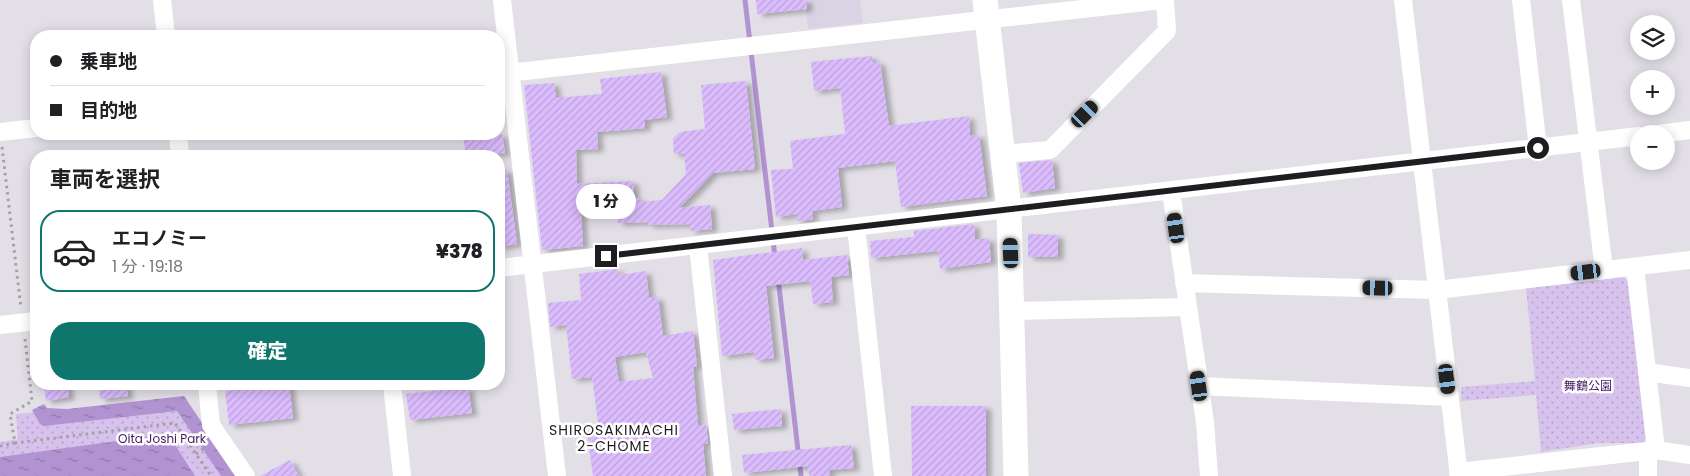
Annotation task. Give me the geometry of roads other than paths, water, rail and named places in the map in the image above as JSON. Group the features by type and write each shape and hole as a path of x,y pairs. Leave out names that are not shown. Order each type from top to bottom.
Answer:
{"street":[{"path":"162,0 165,30"},
{"path":"502,0 503,30"},
{"path":"505,74 759,45 986,9 1164,0 1167,30 1050,150 1003,154"},
{"path":"1402,0 1458,474 1534,470 1652,451 1690,455"},
{"path":"1522,0 1538,148"},
{"path":"1570,0 1604,270"},
{"path":"986,9 1009,210 1016,476"},
{"path":"505,81 532,264 557,476"},
{"path":"0,132 30,129"},
{"path":"1675,132 1690,130"},
{"path":"505,267 1630,137"},
{"path":"1171,190 1199,386 1209,476"},
{"path":"856,227 883,476"},
{"path":"698,246 723,476"},
{"path":"1184,284 1436,290 1690,260"},
{"path":"1635,267 1647,372 1652,451 1648,476"},
{"path":"1012,311 1188,307"},
{"path":"0,325 30,322"},
{"path":"1647,372 1690,378"},
{"path":"1199,386 1449,397"},
{"path":"208,390 212,425 246,476"},
{"path":"393,390 402,476"}],"water":[{"path":"184,396 238,476 221,476 177,411 44,426 40,424 32,410 44,404 47,408 67,409"},
{"path":"168,434 195,476 0,476 0,457"}],"waterway":[{"path":"745,0 775,257"},
{"path":"778,278 801,476"}],"district":[{"name":"SHIROSAKIMACHI 2-CHOME","path":"614,438"}],"park label":[{"name":"舞鶴公園","path":"1588,386"},
{"name":"Oita Joshi Park","path":"162,439"}]}
